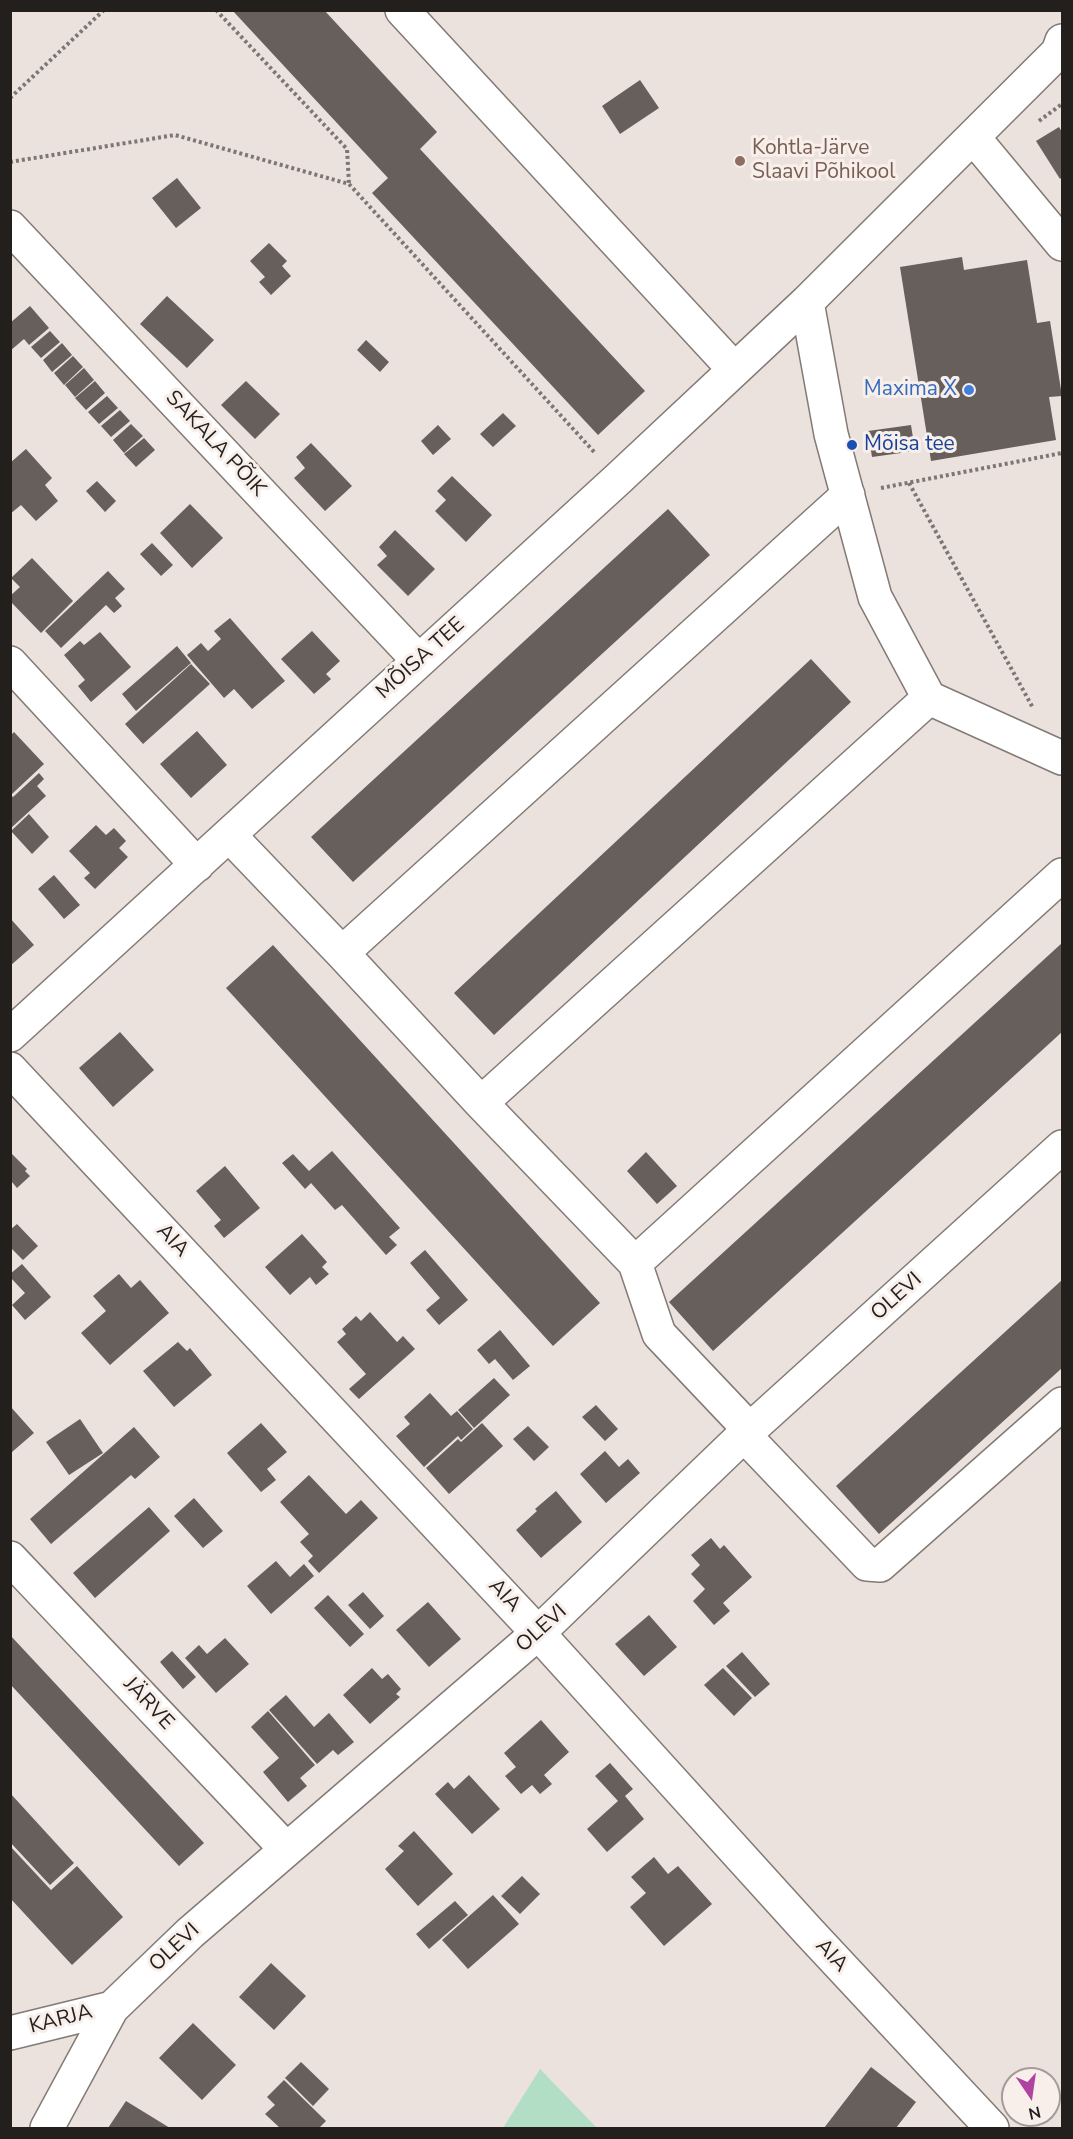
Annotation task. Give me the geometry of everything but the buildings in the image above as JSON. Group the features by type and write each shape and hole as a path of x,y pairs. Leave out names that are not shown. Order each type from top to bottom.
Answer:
{"street":[{"path":"402,10 734,369"},
{"name":"MÕISA TEE","path":"10,1035 618,479 807,302 1060,47"},
{"path":"973,137 1062,244"},
{"name":"SAKALA PÕIK","path":"10,227 419,661"},
{"path":"807,302 829,422 875,597 929,698 1061,758"},
{"path":"342,953 848,495"},
{"path":"10,663 197,865"},
{"path":"482,1103 929,698"},
{"path":"229,835 635,1263 659,1334 867,1564 880,1565 1062,1404"},
{"path":"635,1263 1062,875"},
{"name":"AIA","path":"10,1069 538,1633 808,1932 992,2128"},
{"name":"OLEVI","path":"47,2128 112,2008 190,1933 538,1633 747,1433 1062,1147"},
{"name":"JÄRVE","path":"10,1558 286,1849"},
{"name":"KARJA","path":"10,2033 112,2008"}],"path":[{"path":"10,98 104,10"},
{"path":"216,10 347,148 349,184"},
{"path":"10,162 175,135 349,184 618,479"},
{"path":"848,495 1062,453"},
{"path":"909,483 1061,758"}],"green space":[{"path":"540,2069 597,2128 503,2128"}],"place":[{"name":"Kohtla-Järve Slaavi Põhikool","path":"740,161"},
{"name":"Maxima X","path":"969,390"},
{"name":"Mõisa tee","path":"852,445"}]}
